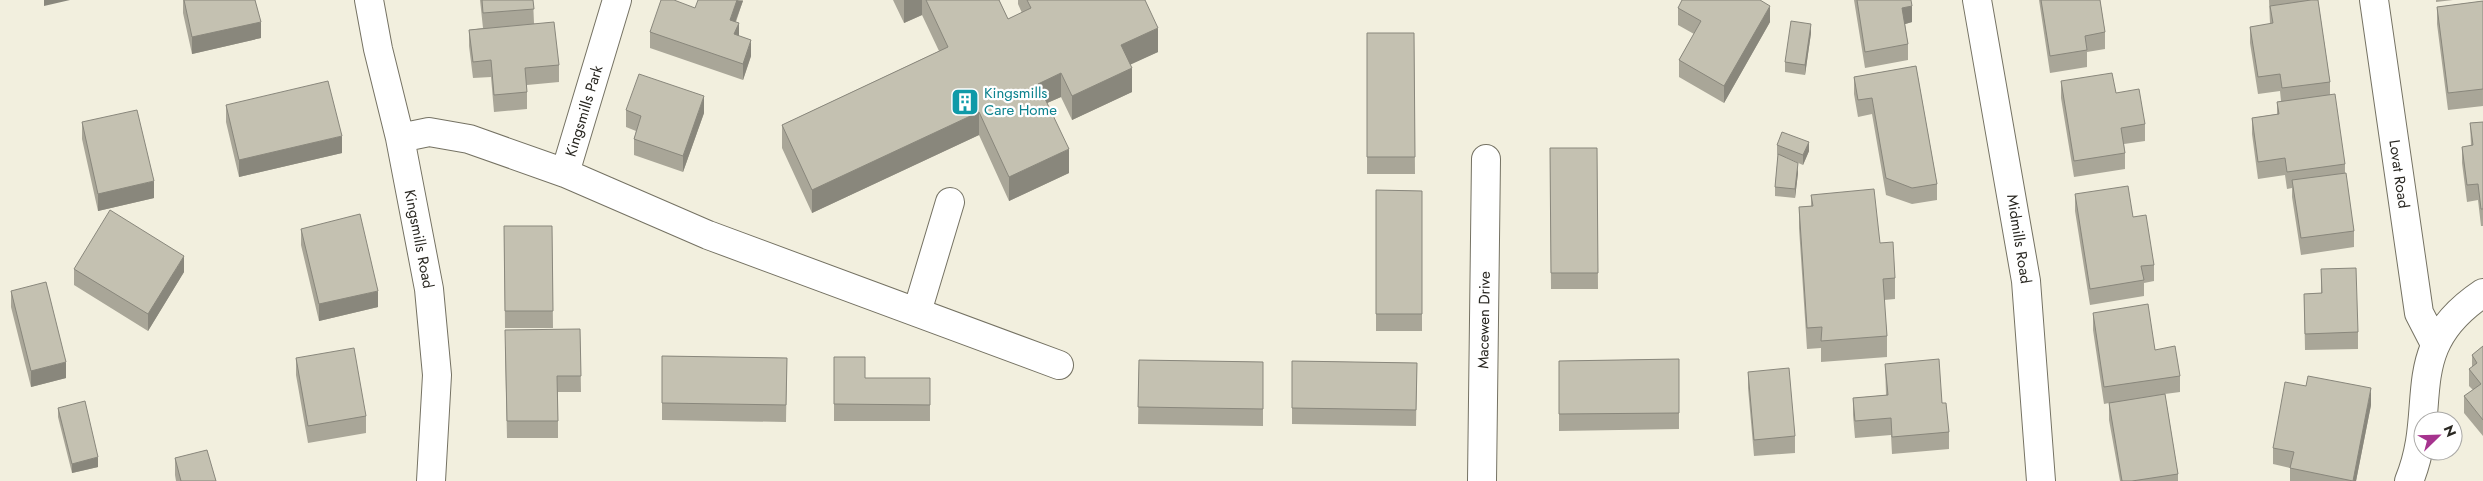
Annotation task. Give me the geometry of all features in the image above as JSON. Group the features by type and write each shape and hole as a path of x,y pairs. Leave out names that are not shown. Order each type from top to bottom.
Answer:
{"street":[{"name":"Kingsmills Road","path":"369,0 378,49 400,138 429,289 437,375 431,481"},
{"name":"Kingsmills Park","path":"400,138 429,132 469,139 565,173 617,0"},
{"name":"Midmills Road","path":"1977,0 2026,281 2041,481"},
{"name":"Lovat Road","path":"2374,0 2419,313 2435,344"},
{"name":"Macewen Drive","path":"1482,481 1486,158"},
{"path":"565,173 708,235 1059,365"},
{"path":"917,312 950,202"},
{"path":"2409,481 2416,464 2421,433 2425,374 2435,344 2449,322 2463,307 2483,293"}],"building":[{"path":"184,0 255,0 261,22 192,37"},
{"path":"482,0 533,0 534,9 483,13"},
{"path":"661,0 674,0 695,8 698,0 737,0 730,20 739,23 734,34 751,40 743,64 650,32"},
{"name":"Kingsmills Care Home","path":"926,0 999,0 1008,19 1031,8 1027,0 1145,0 1158,28 1121,45 1132,68 1072,96 1061,73 1038,84 1069,149 1009,177 979,112 812,190 782,125 948,47"},
{"path":"1682,0 1760,0 1770,6 1724,86 1679,60 1701,21 1678,8"},
{"path":"1857,0 1911,0 1912,6 1902,8 1908,44 1865,52"},
{"path":"2041,0 2100,0 2105,32 2085,36 2087,50 2050,56"},
{"path":"2318,0 2330,82 2282,88 2280,74 2258,77 2250,27 2273,23 2270,6"},
{"path":"2483,1 2483,89 2448,93 2437,7"},
{"path":"1791,21 1811,24 1805,65 1785,62"},
{"path":"554,22 559,65 525,68 527,92 494,95 491,60 473,62 469,30"},
{"path":"1367,33 1414,33 1415,157 1367,157"},
{"path":"1916,66 1937,184 1912,188 1886,178 1872,98 1858,100 1854,77"},
{"path":"2112,73 2116,93 2139,89 2145,124 2121,128 2125,153 2074,161 2061,81"},
{"path":"639,74 704,96 683,156 634,139 641,116 626,110"},
{"path":"328,81 342,136 239,160 226,105"},
{"path":"2335,94 2345,164 2287,172 2285,158 2258,162 2252,118 2279,114 2277,102"},
{"path":"137,110 154,181 98,194 82,122"},
{"path":"2483,122 2483,209 2481,209 2478,184 2467,185 2462,147 2473,145 2470,123"},
{"path":"1782,132 1809,142 1803,155 1777,145"},
{"path":"1550,148 1597,148 1598,273 1551,273"},
{"path":"1778,154 1798,163 1795,189 1775,187"},
{"path":"2346,173 2354,231 2301,238 2292,180"},
{"path":"2128,186 2133,217 2146,215 2154,265 2141,266 2144,280 2090,289 2075,194"},
{"path":"1874,189 1880,243 1893,242 1895,278 1883,279 1887,336 1821,341 1822,327 1807,328 1799,207 1813,206 1811,195"},
{"path":"1376,190 1422,191 1422,314 1376,314"},
{"path":"110,210 184,256 148,314 74,269"},
{"path":"360,214 378,291 319,304 301,229"},
{"path":"504,226 552,226 553,311 505,311"},
{"path":"2356,268 2358,332 2305,334 2304,294 2322,293 2321,269"},
{"path":"46,282 66,362 31,371 11,291"},
{"path":"2148,304 2155,350 2175,346 2180,376 2104,387 2093,313"},
{"path":"580,329 581,376 557,376 558,421 507,421 505,330"},
{"path":"2483,346 2483,420 2464,396 2481,384 2469,369 2477,363 2472,355"},
{"path":"354,348 366,416 308,426 296,358"},
{"path":"662,356 787,358 786,405 662,403"},
{"path":"834,357 865,357 865,378 930,378 930,405 834,404"},
{"path":"1679,359 1679,413 1559,414 1559,361"},
{"path":"1939,359 1942,403 1946,403 1949,432 1892,437 1891,418 1855,421 1853,398 1888,395 1885,364"},
{"path":"1139,360 1263,362 1263,409 1138,407"},
{"path":"1292,361 1417,363 1416,410 1292,408"},
{"path":"1789,368 1795,436 1754,440 1748,372"},
{"path":"2308,376 2371,388 2353,481 2290,468 2294,452 2273,448 2285,382 2306,386"},
{"path":"2165,394 2178,474 2122,481 2109,403"},
{"path":"85,401 98,457 72,464 58,408"},
{"path":"207,450 216,481 181,481 175,458"}],"place":[{"name":"Kingsmills Care Home","path":"965,102"}]}
